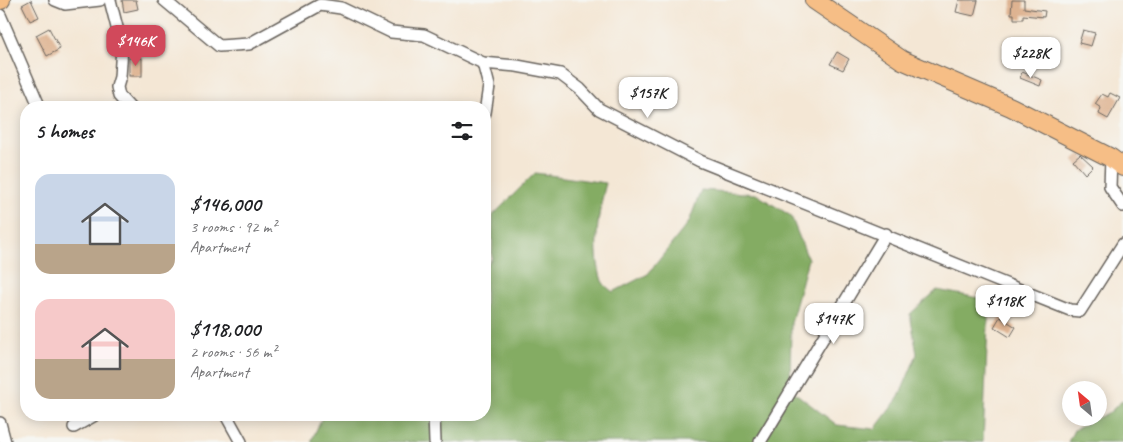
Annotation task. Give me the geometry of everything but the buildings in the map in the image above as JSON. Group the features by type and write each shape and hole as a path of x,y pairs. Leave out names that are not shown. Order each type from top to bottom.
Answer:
{"main road":[{"path":"814,0 902,60 1011,107 1117,162"}],"street":[{"path":"55,0 65,4 100,0"},
{"path":"110,0 122,47 120,77 117,88 119,96 124,101"},
{"path":"164,0 219,46 248,44 320,5 341,8 391,32 424,35 483,63 518,66 560,74 580,90 599,110 700,161 886,234 1070,310 1080,311 1123,244"},
{"path":"0,15 37,101"},
{"path":"483,63 489,86 487,101"},
{"path":"1117,162 1110,187 1123,206"},
{"path":"760,442 886,234"},
{"path":"74,427 84,421"},
{"path":"229,421 241,442"},
{"path":"434,421 435,442"},
{"path":"0,422 6,442"}],"green space":[{"path":"535,173 606,183 597,232 597,257 602,281 613,292 648,274 689,222 701,190 756,194 791,216 808,259 791,323 790,389 837,425 875,429 899,397 917,354 910,314 937,290 989,300 983,442 311,442 320,421 491,421 491,259 493,215"},
{"path":"1123,400 1123,442 1068,442 1074,430 1082,426 1108,426 1108,413"}]}
